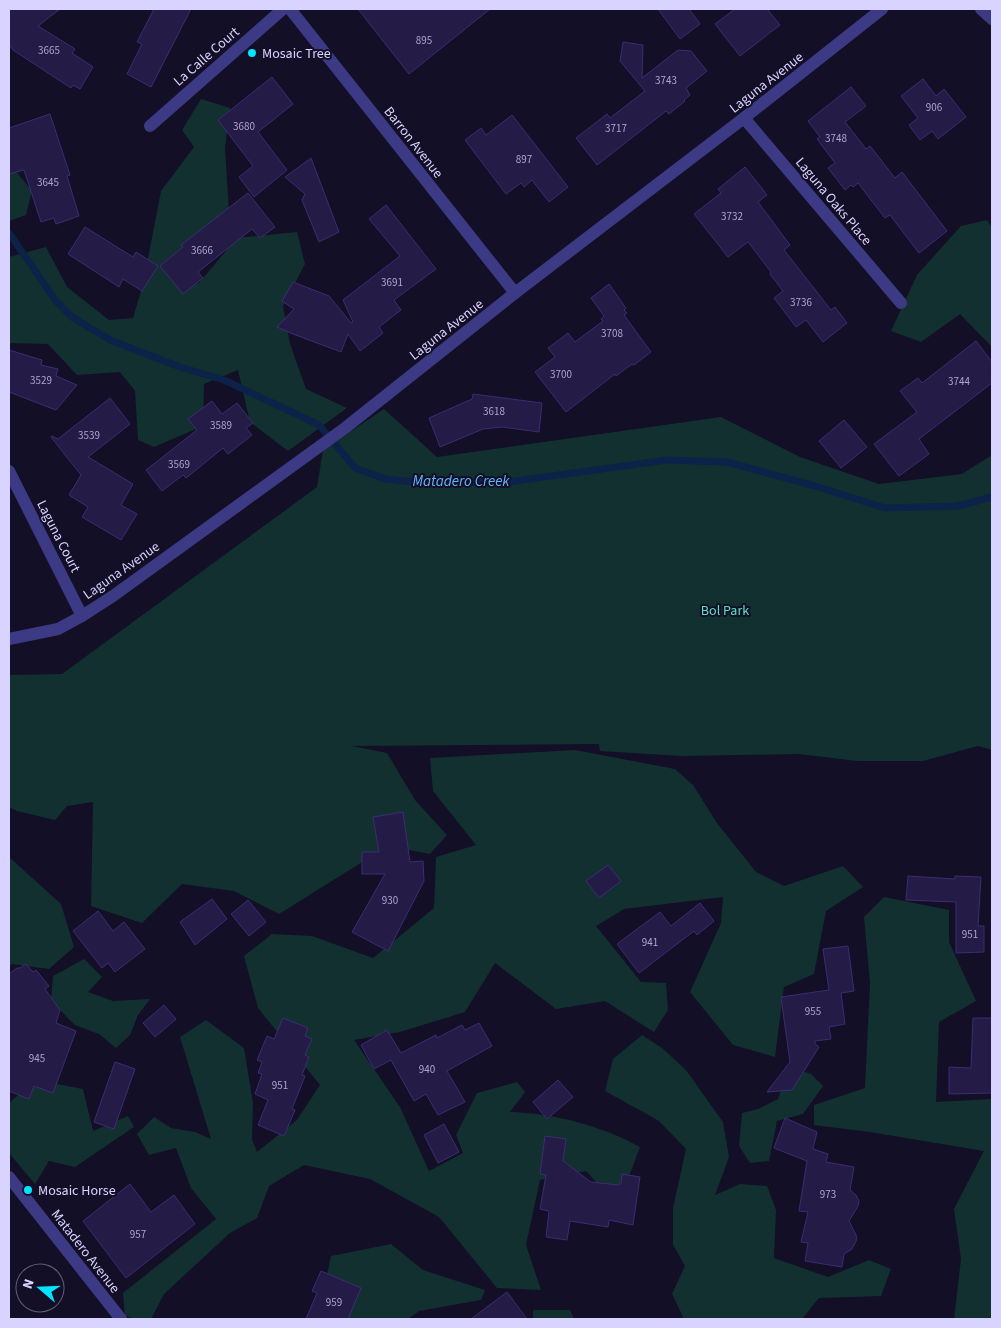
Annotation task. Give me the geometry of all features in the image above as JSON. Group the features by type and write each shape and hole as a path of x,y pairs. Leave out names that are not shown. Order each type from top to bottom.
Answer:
{"street":[{"name":"La Calle Court","path":"150,126 283,9"},
{"name":"Barron Avenue","path":"290,9 515,293"},
{"name":"Laguna Avenue","path":"9,639 58,628 82,616 113,596 345,428 515,293 744,118 882,9"},
{"path":"981,9 992,19"},
{"name":"Laguna Oaks Place","path":"744,118 901,303"},
{"name":"Laguna Court","path":"9,470 82,616"},
{"name":"Matadero Avenue","path":"9,1177 121,1319"}],"green space":[{"path":"201,99 230,108 225,148 229,212 180,269 198,284 237,238 297,232 305,264 283,306 290,344 306,389 347,408 288,451 250,422 238,370 204,384 203,426 154,447 138,440 135,391 120,372 77,375 48,344 9,343 9,257 46,247 67,287 109,320 133,318 143,284 161,191 194,147 182,130"},
{"path":"9,163 32,191 26,215 9,221"},
{"path":"987,220 992,228 992,347 960,314 921,342 891,331 917,275 961,226"},
{"name":"Bol Park","path":"384,409 437,457 721,417 800,457 879,484 962,474 992,455 992,750 978,746 923,761 857,761 799,754 682,756 600,751 599,744 352,746 387,753 415,800 447,835 430,854 388,846 279,914 234,891 182,884 142,923 91,906 93,802 67,806 55,820 17,811 9,807 9,675 62,674 317,487 323,450"},
{"path":"575,750 675,769 693,785 717,823 756,872 784,886 843,866 863,887 826,911 814,974 784,987 775,1057 733,1045 690,992 721,923 723,897 624,909 596,926 641,982 666,983 668,1010 654,1032 605,1001 556,1009 495,963 465,1012 400,1032 354,1040 400,1107 429,1171 463,1153 456,1135 477,1093 517,1082 525,1092 510,1112 543,1115 577,1122 610,1133 640,1147 628,1179 605,1192 586,1171 540,1180 526,1245 541,1290 497,1288 439,1217 370,1179 304,1165 269,1186 257,1218 230,1233 164,1294 151,1319 136,1319 125,1316 123,1293 216,1219 191,1188 176,1148 149,1155 137,1134 154,1117 171,1128 195,1132 211,1139 180,1037 206,1020 244,1048 253,1103 252,1139 257,1152 297,1120 320,1085 258,1008 244,956 272,934 312,936 373,958 434,908 436,857 476,845 433,791 430,758"},
{"path":"9,857 61,904 74,947 49,969 12,964 9,967"},
{"path":"884,897 949,910 949,942 976,1001 939,1022 936,1102 992,1099 992,1319 954,1319 961,1259 954,1209 984,1151 870,1132 814,1125 814,1105 865,1088 870,983 864,917"},
{"path":"84,959 102,977 88,992 113,1001 150,999 138,1015 130,1035 116,1048 99,1034 75,1025 51,1001 53,976"},
{"path":"642,1035 662,1048 686,1070 723,1122 729,1157 715,1195 740,1184 767,1186 776,1210 774,1258 828,1277 869,1260 891,1269 881,1296 819,1298 802,1319 684,1319 672,1294 685,1266 673,1245 673,1208 686,1149 659,1121 605,1091 613,1059"},
{"path":"796,1069 811,1074 823,1086 803,1114 777,1121 769,1161 750,1163 739,1146 742,1113 758,1109 778,1099 783,1084"},
{"path":"36,1080 83,1089 93,1131 128,1116 134,1127 75,1167 49,1161 35,1184 9,1153 9,1103"},
{"path":"391,1244 423,1270 485,1290 481,1300 419,1311 408,1319 347,1319 321,1304 331,1256"},
{"path":"533,1310 570,1310 574,1319 533,1319"}],"building":[{"path":"9,9 60,9 38,26 75,49 72,53 93,67 80,89 73,85 71,88 13,50 9,44"},
{"path":"154,9 191,9 151,87 127,74 142,44 137,42"},
{"path":"358,9 490,9 409,74"},
{"path":"658,9 689,9 700,24 680,39"},
{"path":"735,9 767,9 780,25 740,56 715,24"},
{"path":"623,42 643,45 642,78 678,50 691,51 707,71 686,88 690,95 685,101 669,114 666,111 597,165 576,138 607,114 610,118 645,91 620,61"},
{"path":"272,77 293,104 258,132 287,170 254,197 239,177 253,166 218,120"},
{"path":"923,79 936,96 944,89 966,117 938,139 932,131 920,140 909,125 918,118 901,96"},
{"path":"851,87 866,106 845,122 866,149 870,146 895,178 902,172 947,231 919,253 890,215 885,218 858,183 853,187 851,185 845,190 828,168 835,163 817,139 820,137 808,121"},
{"path":"50,114 70,175 67,176 79,216 56,224 54,218 41,222 24,170 9,174 9,128"},
{"path":"512,115 568,187 549,202 532,180 524,187 521,183 506,194 465,140 481,128 486,135"},
{"path":"311,158 339,232 319,242 302,200 305,194 285,177"},
{"path":"745,167 767,195 758,202 790,245 784,250 831,310 835,307 847,323 823,342 806,320 796,327 774,298 783,291 748,242 728,257 694,214 721,193 718,189"},
{"path":"248,193 275,227 260,238 252,229 198,272 203,278 183,294 160,266 183,247 181,245"},
{"path":"386,205 436,269 394,300 401,310 379,327 383,333 360,351 348,334 341,352 277,327 294,309 282,301 293,282 329,296 351,323 353,322 343,300 400,256 369,219"},
{"path":"85,227 133,257 136,252 158,266 142,291 123,279 119,287 68,254"},
{"path":"609,284 626,308 624,310 627,313 624,315 651,352 616,376 615,374 566,412 535,372 555,357 548,348 568,333 575,342 603,321 601,319 604,316 591,298"},
{"path":"976,341 992,362 992,383 919,439 929,454 899,476 874,444 917,412 900,391 918,378 922,383"},
{"path":"9,350 42,360 41,365 58,369 56,376 77,385 56,410 9,392"},
{"path":"473,394 542,403 539,432 502,427 483,429 440,447 429,418 472,399"},
{"path":"110,398 130,424 88,457 133,484 121,505 137,514 121,540 82,517 88,507 69,495 81,475 51,437 58,439"},
{"path":"212,401 222,414 237,403 253,423 246,428 252,435 228,454 223,448 186,478 183,475 162,491 146,470 197,430 188,419"},
{"path":"844,420 867,447 841,468 819,441"},
{"path":"403,812 410,862 423,861 424,881 388,951 352,932 385,874 362,874 362,852 379,852 373,817"},
{"path":"608,865 621,881 599,898 586,881"},
{"path":"908,876 955,879 955,876 981,877 978,926 984,926 984,952 956,953 956,902 906,900"},
{"path":"212,899 227,919 195,945 180,922"},
{"path":"248,900 266,922 249,936 231,914"},
{"path":"700,903 714,921 697,935 694,931 639,973 617,944 660,912 671,926"},
{"path":"98,911 113,931 124,922 145,949 115,972 108,963 102,968 73,931"},
{"path":"848,946 854,991 841,993 845,1024 829,1027 831,1039 815,1041 815,1044 819,1047 792,1090 767,1092 790,1062 781,997 829,990 823,949"},
{"path":"26,964 33,972 36,970 49,986 45,989 60,1010 56,1023 76,1031 53,1093 34,1086 29,1099 9,1091 9,974"},
{"path":"164,1005 176,1019 155,1037 143,1023"},
{"path":"283,1018 308,1028 305,1036 312,1039 305,1055 309,1057 302,1075 305,1076 292,1109 295,1110 284,1136 258,1125 268,1100 255,1094 262,1074 258,1073 262,1062 257,1060 267,1036 274,1039"},
{"path":"973,1018 992,1018 992,1093 949,1094 949,1067 971,1068"},
{"path":"479,1023 492,1046 447,1071 465,1102 438,1115 426,1094 414,1101 391,1060 374,1069 361,1045 387,1030 401,1053 436,1035 437,1038 462,1025 465,1030"},
{"path":"115,1062 135,1069 114,1129 94,1122"},
{"path":"558,1080 573,1097 547,1119 533,1102"},
{"path":"785,1118 817,1132 813,1149 828,1154 826,1162 854,1167 850,1190 859,1201 849,1221 857,1239 852,1249 844,1254 842,1267 805,1261 808,1243 801,1242 808,1212 799,1211 807,1161 774,1148"},
{"path":"444,1124 459,1152 438,1163 424,1135"},
{"path":"545,1136 566,1139 563,1161 591,1182 618,1185 621,1184 622,1174 640,1177 633,1225 609,1220 608,1227 570,1221 567,1240 546,1237 549,1211 540,1209 546,1175 540,1174"},
{"path":"130,1184 151,1212 174,1195 195,1224 126,1278 83,1221"},
{"path":"321,1271 361,1288 348,1319 306,1319 317,1293 312,1291"},
{"path":"507,1292 527,1319 471,1319"}],"waterway":[{"name":"Matadero Creek","path":"9,233 56,301 72,317 110,340 180,367 224,380 319,425 355,468 385,479 425,483 508,482 667,460 727,462 815,486 885,508 958,506 992,497"}],"place":[{"name":"Mosaic Tree","path":"252,53"},
{"name":"Mosaic Horse","path":"28,1190"}]}
